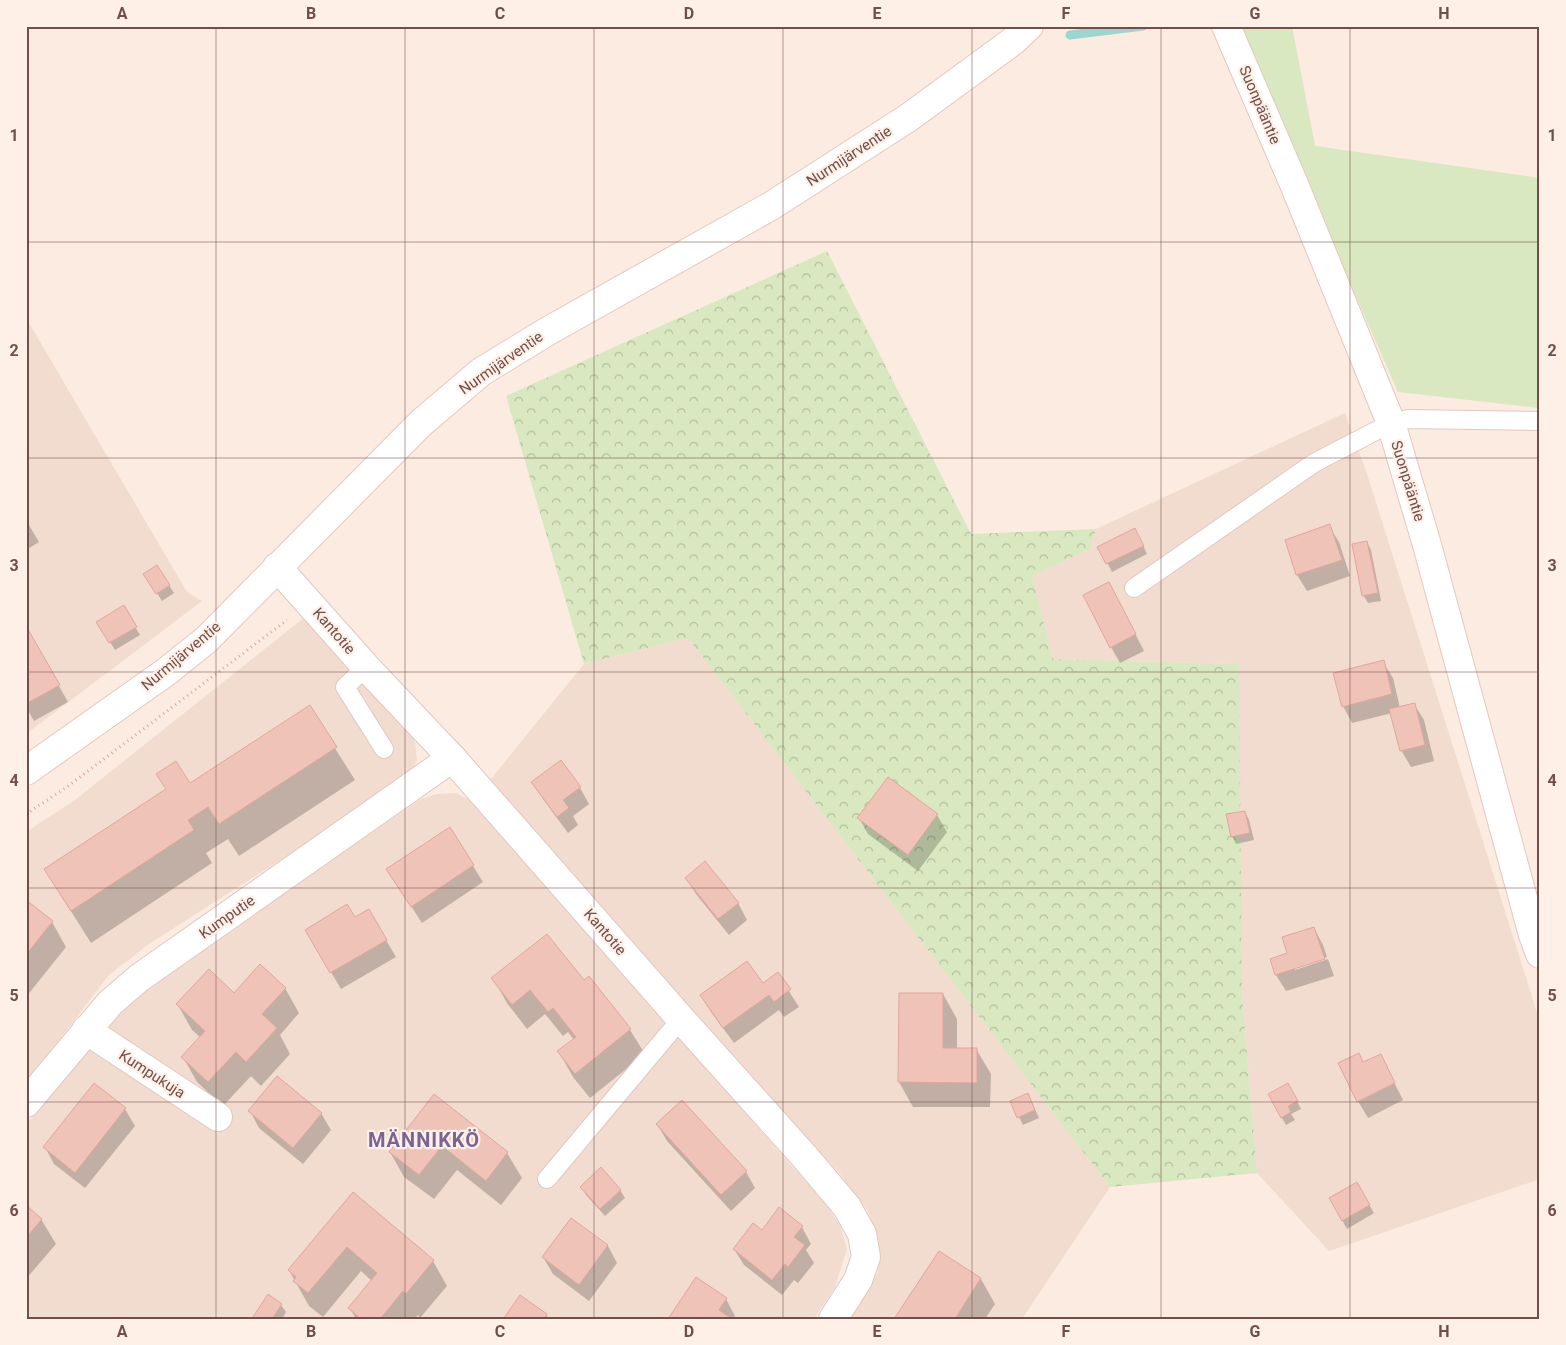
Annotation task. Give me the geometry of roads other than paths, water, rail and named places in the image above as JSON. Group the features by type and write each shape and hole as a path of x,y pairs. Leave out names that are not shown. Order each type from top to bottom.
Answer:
{"street":[{"name":"Nurmijärventie","path":"26,771 166,672 206,640 421,423 481,372 548,331 771,206 908,118 1013,41 1029,26"},
{"name":"Suonpääntie","path":"1226,26 1294,184 1391,423 1427,545 1533,935 1540,954"},
{"name":"Kantotie","path":"277,567 366,667 452,758 847,1207 862,1234 866,1257 858,1280 833,1319"},
{"name":"Kumputie","path":"26,1103 110,1003 139,978 452,758"},
{"name":"Kumpukuja","path":"86,1030 218,1117"}],"lane":[{"path":"1134,588 1314,464 1391,423 1408,419 1540,421"},
{"path":"366,667 345,687 384,750"},
{"path":"547,1179 681,1019"}],"waterway":[{"path":"1070,35 1143,26"}],"district":[{"name":"MÄNNIKKÖ","path":"424,1140"}]}
